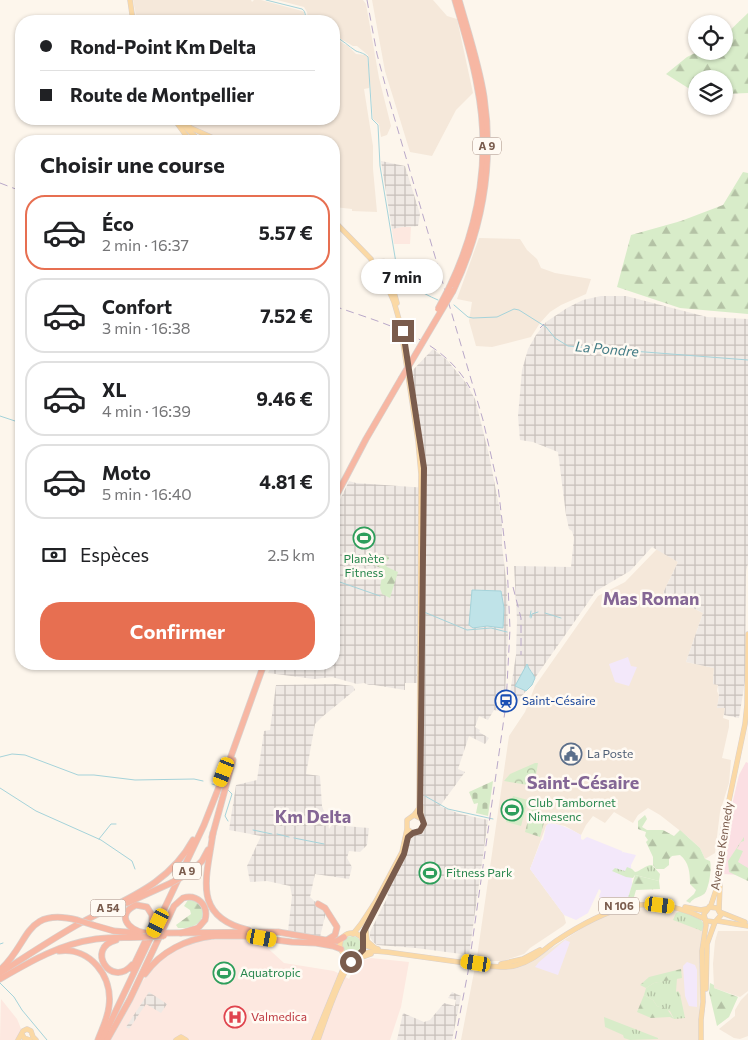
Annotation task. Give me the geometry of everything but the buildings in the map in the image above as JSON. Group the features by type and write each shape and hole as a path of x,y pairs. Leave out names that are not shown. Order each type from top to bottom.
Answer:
{"highway":[{"name":"A 9","path":"452,288 475,220 481,185 483,155 483,125 478,85 455,0"},
{"name":"A 9","path":"340,482 363,438 452,288 469,252 479,221 485,185 487,124 484,97 460,0"},
{"name":"A 9","path":"340,489 400,377"},
{"name":"A 9","path":"106,1040 192,861 218,800 263,670"},
{"name":"A 9","path":"99,1040 183,871 210,810 263,670"},
{"name":"A 54","path":"0,978 99,916 191,872 206,855 233,760"},
{"name":"A 54","path":"0,972 74,926 161,880 186,852 210,810"},
{"path":"213,833 206,880 206,894 209,903 216,914 226,922 237,927 260,932"},
{"path":"136,959 128,969 118,972 108,969 103,962 102,951 107,944 115,940 146,933 183,871"},
{"path":"130,999 174,906 183,898 194,898 205,907 205,920 196,929 181,933"},
{"path":"318,904 325,908 337,927 334,936 327,943"},
{"path":"99,1040 136,959 152,919 149,909 141,905 133,906 127,913 126,922 135,931 146,933"},
{"path":"0,972 12,958 27,932 37,923 55,917 77,920 121,932 165,935 252,936 327,943 344,937"},
{"path":"165,935 260,932 297,934 327,943 342,952"},
{"path":"106,1040 149,969 162,956 188,942 214,936"},
{"path":"0,978 60,948 102,938 128,938"},
{"path":"40,957 56,952 70,951 85,955 98,967 107,982 110,998 108,1014 99,1040"}],"main road":[{"path":"130,2 132,15"},
{"path":"183,125 194,135"},
{"path":"186,125 206,135"},
{"path":"316,1040 349,964 363,950 363,933 404,854 408,837 413,833 419,832 423,827 420,817 424,468 404,335 391,268 389,264 371,257 340,226"},
{"path":"316,1040 344,966 345,960 341,942 344,937 353,934 371,909 399,858 407,829 406,820 414,815 419,808 420,462 397,310 388,289 380,278 375,275 371,257"},
{"path":"374,268 380,262"},
{"path":"380,278 385,279 391,273"},
{"name":"Avenue Kennedy","path":"707,908 718,884 723,829 745,724 748,634"},
{"name":"Avenue Kennedy","path":"720,911 719,898 724,830 748,723"},
{"path":"414,815 420,817"},
{"path":"407,829 413,833"},
{"name":"N 106","path":"476,964 502,964 526,958 588,919 628,904 660,903 701,910 707,908"},
{"name":"N 106","path":"360,954 375,951 387,952 506,967 524,963 534,958 548,946 586,922 624,907 647,904 676,907 687,910 706,920"},
{"path":"703,1040 701,1020 703,1002 702,951 706,920 704,914 707,908 715,907 748,924"},
{"path":"703,1040 707,944 720,911"},
{"path":"370,918 366,938 369,944 377,948"},
{"path":"706,920 748,924"},
{"path":"353,934 363,941"},
{"name":"N 106","path":"363,941 367,946 407,954"},
{"path":"327,943 339,952 343,958 344,966"},
{"path":"342,952 349,957 355,957"},
{"path":"332,1003 353,963 364,956 387,952"},
{"path":"18,1040 23,1031 27,1029 31,1031 28,1039"},
{"path":"22,1034 28,1039 36,1040"},
{"path":"176,1040 181,1037 186,1040"}],"shaded area":[{"path":"133,0 251,0 252,2 254,0 261,0 302,11 304,15 136,15"},
{"path":"277,0 363,0 366,4 379,78 391,126 387,135 381,137 379,124 373,119 368,55 357,46 353,46 340,38 340,15 307,15 304,7"},
{"path":"372,0 433,0 447,16 457,19 473,93 456,110 432,156 410,152 385,71"},
{"path":"340,41 356,54 367,55 370,83 369,88 364,89 373,146 377,212 352,211 352,209 340,208 340,135 206,135 189,125 340,125"},
{"path":"381,161 405,166 420,214 418,226 392,229"},
{"path":"411,227 410,244 394,244 392,229"},
{"path":"479,238 520,239 527,250 537,259 541,268 555,273 591,279 586,294 550,312 531,337 492,347 476,346 469,321 472,302 457,299"},
{"path":"601,296 626,296 707,317 748,319 748,564 746,571 745,681 739,718 724,715 725,708 717,708 719,696 718,685 713,684 714,668 686,662 703,613 663,593 678,562 652,547 630,571 596,591 511,712 507,712 516,655 517,620 514,566 571,567 574,538 572,531 569,529 566,515 558,452 533,442 520,440 518,416 522,370 528,349 546,322 583,300"},
{"path":"433,349 447,360 466,383 475,399 489,455 502,521 508,634 503,712 494,710 488,720 479,716 475,727 489,738 485,744 469,736 458,769 465,772 440,806 460,814 488,820 469,955 377,945 370,937 370,932 388,896 387,893 407,854 410,838 424,829 425,822 422,815 424,613 418,608 418,683 405,683 405,690 364,683 357,684 332,677 314,679 268,673 269,670 340,670 340,500 349,481 427,488 412,371"},
{"path":"657,549 678,562 663,593 703,613 686,662 714,668 713,683 718,685 717,691 719,696 717,708 725,708 723,718 729,720 722,758 731,760 729,783 720,812 715,853 705,859 700,848 688,837 648,808 638,815 633,823 614,812 605,823 593,816 581,835 565,826 549,823 546,826 530,869 564,915 566,923 524,954 503,961 486,961 477,957 509,736 525,712 535,686 598,596 625,582"},
{"path":"628,657 631,666 637,667 629,686 615,682 609,664"},
{"path":"337,684 353,686 355,690 315,724 306,774 320,776 322,806 329,829 332,825 369,828 367,845 360,852 349,851 347,858 352,867 349,879 315,874 310,897 326,912 320,937 288,931 292,896 290,886 267,881 250,882 247,866 261,836 229,830 236,785 257,780 264,731 270,730 276,685"},
{"path":"746,762 748,763 748,879 740,875 723,874 727,826 739,775"},
{"path":"549,823 572,830 581,835 583,840 587,837 623,853 636,855 631,865 632,885 628,898 610,903 599,897 601,891 599,889 588,913 576,920 564,915 530,869 543,840 546,826"},
{"path":"645,907 675,908 699,917 704,929 701,943 699,1040 461,1040 475,967 509,969 532,961 599,917"},
{"path":"718,931 748,931 748,991 740,997 714,988 713,964"},
{"path":"252,939 261,942 284,963 334,971 349,979 355,966 360,961 371,958 409,962 401,1007 390,1040 111,1040 141,983 160,959 184,944 207,940"},
{"path":"565,940 570,942 558,975 535,967 539,962"},
{"path":"687,962 695,965 697,970 697,1007 689,1006 685,996 683,966"},
{"path":"149,992 167,1004 161,1013 146,1004 129,1029 126,1027"},
{"path":"452,992 461,996 452,1040 397,1040 403,1013 424,1022 430,1020 444,1003 455,1006 456,1000 448,998"},
{"path":"748,993 748,1036 740,1039 734,1038 719,1029 735,1016 735,1010"},
{"path":"1,999 17,1019 22,1031 17,1040 0,1040"}],"green space":[{"path":"748,13 748,93 733,94 733,70 688,70 688,88 666,74 688,56 688,60 733,60 733,27"},
{"path":"743,172 748,173 748,314 680,308 617,287 631,235 681,221 723,205"},
{"path":"377,554 388,556 389,559 387,561 377,559 377,561 398,572 390,598 382,594 380,588 383,569 374,565"},
{"path":"538,763 534,786 504,781 510,774"},
{"path":"493,781 488,816 476,813 478,803 474,804 469,792"},
{"path":"513,796 528,800 521,826 506,822"},
{"path":"536,804 541,807 535,815 545,819 540,837 525,832 530,813"},
{"path":"645,815 647,819 642,827 647,830 663,830 674,836 680,830 700,848 705,859 710,861 710,878 706,891 690,903 686,901 696,890 690,884 688,868 683,858 680,855 672,856 669,859 669,865 664,869 656,869 653,865 653,857 646,842 648,840 645,836 646,832 638,829 638,821"},
{"path":"744,837 744,841 741,842 737,849 743,851 738,862 748,868 748,881 729,872 728,861"},
{"path":"652,865 660,874 659,881 635,875 633,878 626,877 612,871 615,868 625,871 627,867 635,872"},
{"path":"635,875 659,881 660,889 636,890 634,897 628,898"},
{"path":"193,899 202,910 202,918 191,927 178,928 176,925 191,914 190,910 184,906 188,900"},
{"path":"681,911 701,920 704,924 702,931 673,920 676,913"},
{"path":"352,936 359,939 362,946 359,953 352,956 345,953 342,946 345,939"},
{"path":"681,969 682,978 654,983 646,988 640,985 649,977"},
{"path":"677,978 676,992 678,991 680,994 685,1018 674,1019 670,1011 657,1006 653,1000 644,995 646,988 654,983"},
{"path":"710,983 714,985 714,988 738,997 729,1017 717,1026 709,992"},
{"path":"644,995 653,1000 657,1006 667,1009 674,1019 670,1017 651,1018 637,1012"},
{"path":"604,1017 658,1039 630,1040 624,1038 623,1035 605,1027"}],"water":[{"path":"472,590 501,591 504,608 503,628 487,626 473,628 469,625"},
{"path":"527,664 535,678 532,685 526,691 515,686"}],"waterway":[{"name":"La Pondre","path":"266,0 302,9 305,15"},
{"name":"La Pondre","path":"340,39 368,57 372,119 378,125 380,166 396,263 413,286 438,300"},
{"name":"La Pondre","path":"454,305 468,317 473,318 497,317 514,309 519,310 546,327 555,338 568,346 748,360"},
{"path":"0,416 15,421"},
{"path":"340,582 380,596"},
{"path":"530,617 531,611"},
{"path":"424,612 467,630 491,628 507,632"},
{"path":"531,618 532,614 538,612"},
{"path":"545,613 561,618"},
{"path":"0,757 12,754 25,755 78,775 135,780 194,779 203,781"},
{"path":"0,788 36,811 101,840 132,861 135,869"},
{"path":"228,790 232,794 225,816 228,821"},
{"path":"425,796 448,809 493,819"},
{"path":"99,839 111,824 116,824"},
{"path":"253,830 272,834"},
{"path":"277,834 289,837"},
{"path":"294,838 324,844"},
{"path":"0,983 14,997 22,1010 47,1040"}],"railway":[{"path":"367,0 377,54 390,103 483,420 498,486 507,563 510,629 506,704 468,972 455,1040"},
{"path":"0,183 15,189"},
{"path":"340,308 392,326 428,344 444,356 470,388"},
{"path":"540,328 544,324"},
{"path":"513,587 521,618 521,655"}],"place":[{"name":"Planète Fitness","path":"364,538"},
{"name":"Saint-Césaire","path":"506,701"},
{"name":"La Poste","path":"571,754"},
{"name":"Club Tambornet Nimesenc","path":"512,810"},
{"name":"Fitness Park","path":"430,873"},
{"name":"Aquatropic","path":"224,973"},
{"name":"Valmedica","path":"235,1017"}],"district":[{"name":"Mas Roman","path":"651,599"},
{"name":"Saint-Césaire","path":"583,783"},
{"name":"Km Delta","path":"313,817"}],"route":[{"path":"351,962 363,950 363,933 406,850 408,837 420,831 424,824 420,817 422,796 424,468 403,331"}]}
